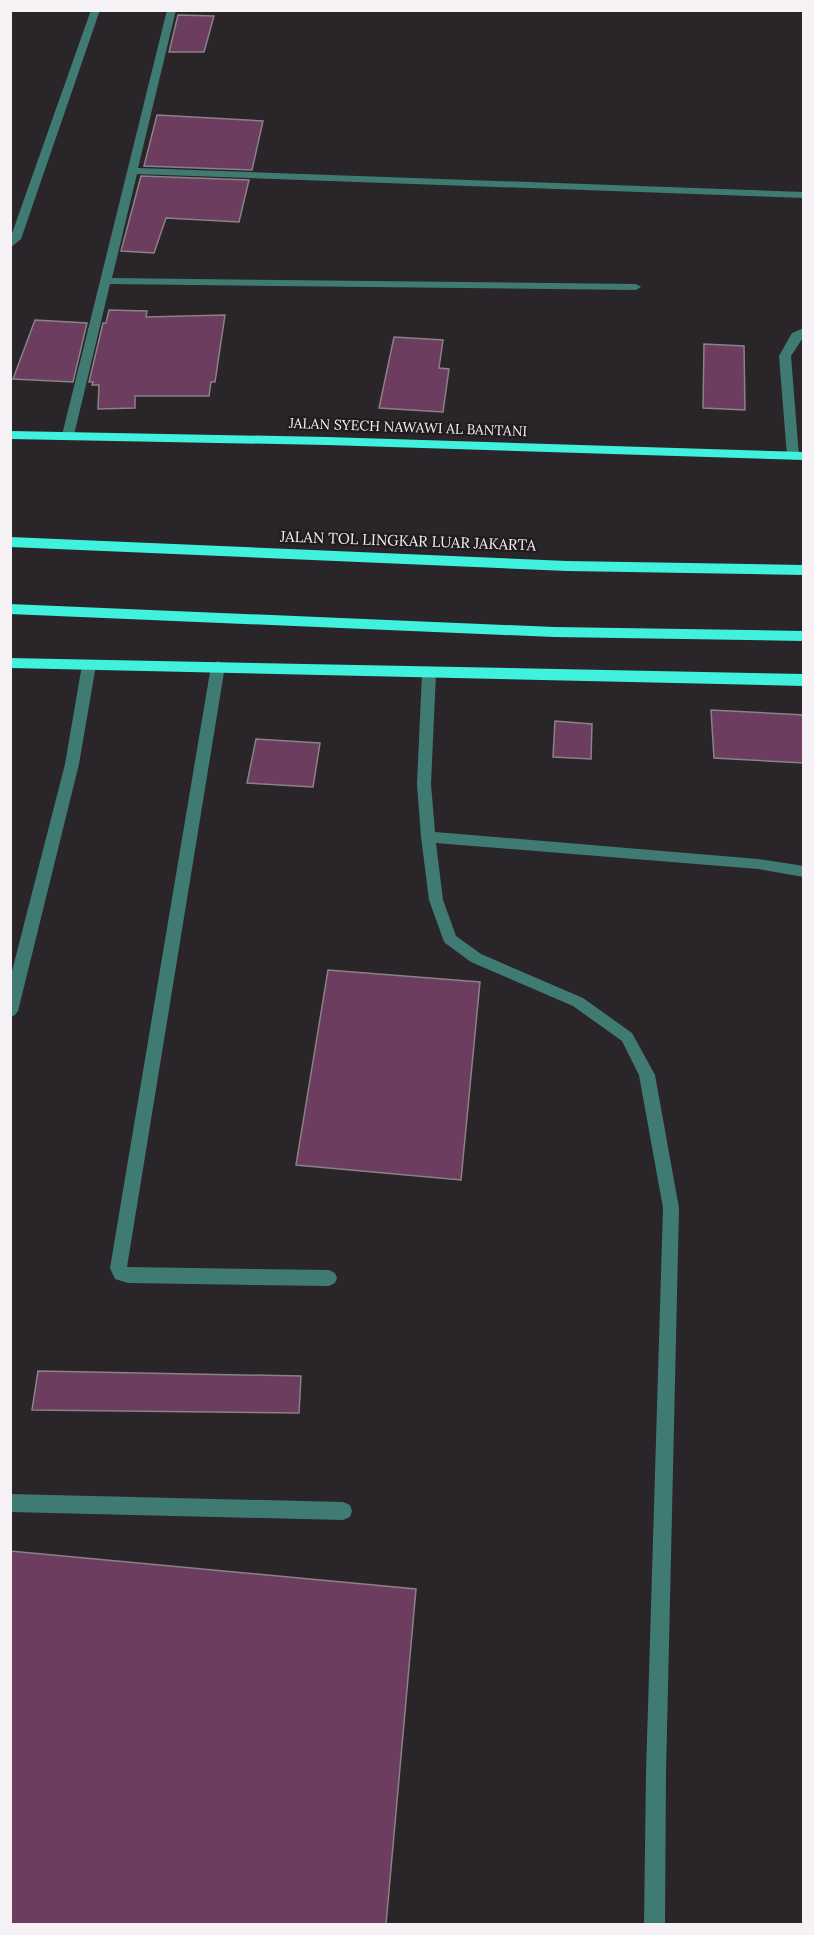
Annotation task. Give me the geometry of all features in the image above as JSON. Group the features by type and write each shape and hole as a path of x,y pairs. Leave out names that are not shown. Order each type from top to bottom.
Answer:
{"highway":[{"name":"JALAN SYECH NAWAWI AL BANTANI","path":"10,435 798,456"},
{"name":"JALAN TOL LINGKAR LUAR JAKARTA","path":"10,542 567,566 804,570"},
{"path":"10,609 554,632 804,636"},
{"path":"10,663 804,681"}],"lane":[{"path":"10,244 16,239 96,10"},
{"path":"68,435 172,10"},
{"path":"132,171 804,195"},
{"path":"105,281 636,287"},
{"path":"798,456 785,356 796,335 804,331"},
{"path":"10,1011 72,764 89,665"},
{"path":"218,666 118,1268 121,1274 128,1275 329,1278"},
{"path":"429,672 424,784 428,837 436,900 450,939 476,958 578,1002 627,1037 647,1075 671,1208 656,1773 655,1924"},
{"path":"428,837 746,863 804,872"},
{"path":"10,1503 343,1511"}],"building":[{"path":"178,15 214,16 204,52 169,52"},
{"path":"157,115 263,121 252,170 144,166"},
{"path":"141,176 249,180 239,222 166,218 154,253 121,251"},
{"path":"109,310 147,311 146,317 225,315 215,382 211,382 209,396 135,396 135,408 98,409 99,385 92,385 93,382 89,382 103,323 106,323"},
{"path":"35,320 87,323 73,382 13,379"},
{"path":"394,337 443,340 439,368 449,369 443,412 379,408"},
{"path":"704,344 744,346 745,410 703,408"},
{"path":"711,710 804,715 804,763 714,758"},
{"path":"555,721 592,724 591,759 553,757"},
{"path":"256,739 320,743 313,787 247,783"},
{"path":"328,970 480,982 461,1180 296,1165"},
{"path":"38,1371 301,1376 299,1413 32,1410"},
{"path":"10,1551 416,1589 386,1924 10,1924"}]}
